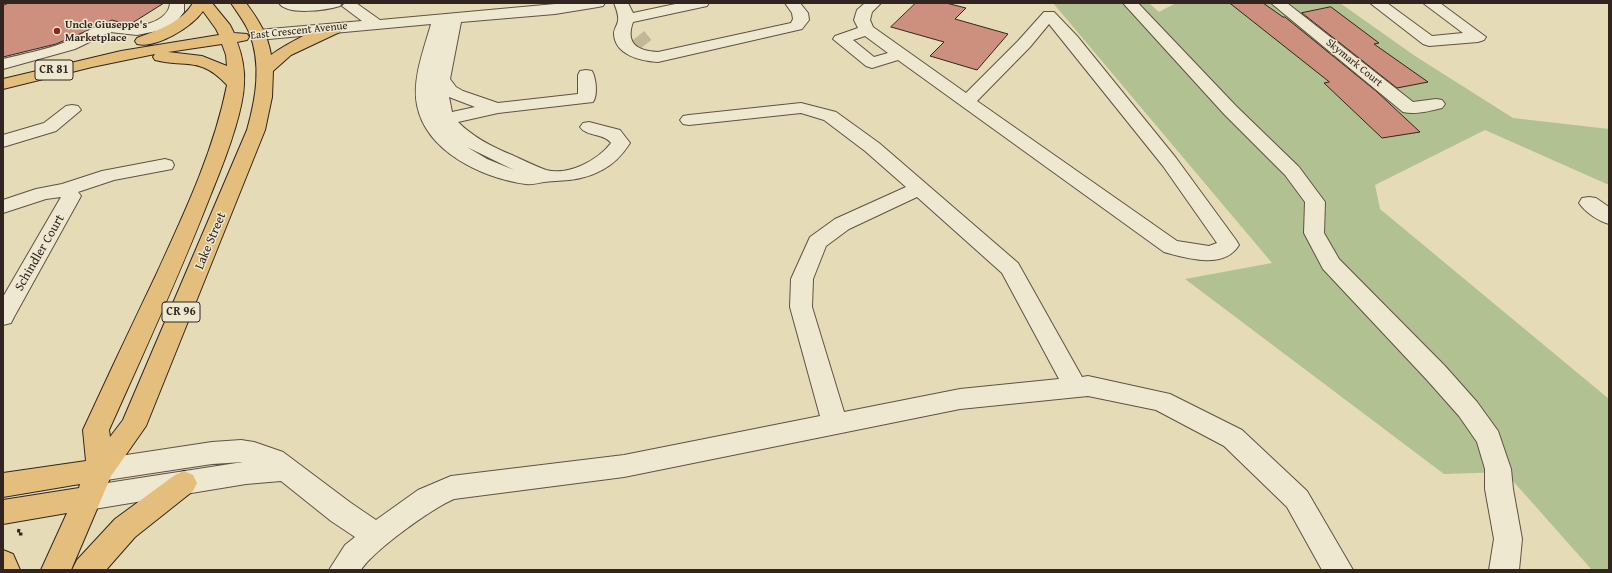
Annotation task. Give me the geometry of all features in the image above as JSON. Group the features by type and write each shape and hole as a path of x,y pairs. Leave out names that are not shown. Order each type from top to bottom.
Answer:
{"main road":[{"path":"80,63 172,30 187,21 200,3"},
{"name":"Lake Street","path":"100,470 96,430 165,279 198,202 228,122 236,84 235,63 228,38 217,18 204,3"},
{"name":"Lake Street","path":"56,570 100,470 133,426 241,170 261,113 264,97 266,68 258,35 249,17 238,3"},
{"path":"266,68 285,52 338,27"},
{"name":"East Crescent Avenue","path":"3,84 106,57 164,47 258,35"},
{"path":"106,57 174,57 201,60 223,70 236,84"},
{"path":"3,485 100,470"},
{"path":"87,570 125,528 184,483"},
{"path":"3,512 88,498"},
{"path":"3,563 6,570"}],"street":[{"path":"3,64 69,46 93,33 112,26 112,28 118,30 130,31 142,30 166,22 176,13 177,3"},
{"path":"286,3 299,6 345,4 376,24"},
{"name":"East Crescent Avenue","path":"258,35 598,3"},
{"path":"621,3 626,22 646,46 646,57 635,53 626,44 622,34 626,22"},
{"path":"626,22 702,3"},
{"path":"646,46 796,26 802,20 800,13 792,3"},
{"path":"874,3 865,10 862,20 867,30 1171,247 1212,254 1229,245 1205,208 1095,71 1067,32 1049,15 1024,44 967,101"},
{"path":"1130,3 1230,110 1292,172 1315,202 1314,233 1331,264 1436,373 1468,409 1489,439 1498,469 1499,489 1508,539 1504,570"},
{"name":"Skymark Court","path":"1278,3 1409,108 1436,104"},
{"path":"1380,3 1428,41 1478,37 1430,3"},
{"path":"313,29 341,14 345,4"},
{"path":"447,18 442,79 438,90 440,105 439,134 450,144 469,157 493,169 527,179 544,176 563,177 586,171 611,157 621,143 614,134 589,127"},
{"path":"439,120 426,105 425,85 447,18"},
{"path":"867,30 841,39 872,63 900,54"},
{"path":"439,120 498,108 587,98 586,75"},
{"path":"442,79 444,86 456,95 498,108"},
{"path":"689,120 800,108 830,116 872,147 1010,268 1075,387"},
{"path":"3,141 50,127 72,110"},
{"path":"3,207 43,193 66,190 92,178 114,172 165,166"},
{"path":"835,425 801,307 802,279 817,242 842,224 920,188"},
{"name":"Schindler Court","path":"3,317 70,201 71,196 66,190"},
{"path":"1589,203 1609,216"},
{"path":"344,570 355,554 377,536 428,498 451,488 624,466 960,399 1088,386 1161,401 1233,438 1297,498 1338,570"},
{"path":"100,470 212,453 241,451 264,455 286,469 341,512 377,536"},
{"path":"88,498 286,469"}],"green space":[{"path":"1053,3 1149,3 1159,12 1176,3 1340,3 1415,56 1513,118 1609,129 1609,185 1485,130 1375,185 1380,209 1609,399 1609,570 1592,570 1505,472 1444,474 1185,279 1272,263"}],"building":[{"name":"Uncle Giuseppe's Marketplace","path":"9,3 164,3 129,25 112,20 56,44 3,57 3,6"},
{"path":"916,3 946,3 966,8 955,19 1008,34 977,70 930,56 944,42 891,27"},
{"path":"1230,3 1263,3 1285,17 1376,91 1420,132 1382,138 1324,83 1329,82"},
{"path":"1331,7 1379,43 1374,44 1428,82 1397,88 1302,13"}],"tunnel":[{"path":"638,36 645,45"}],"place":[{"name":"Uncle Giuseppe's Marketplace","path":"57,31"}]}
